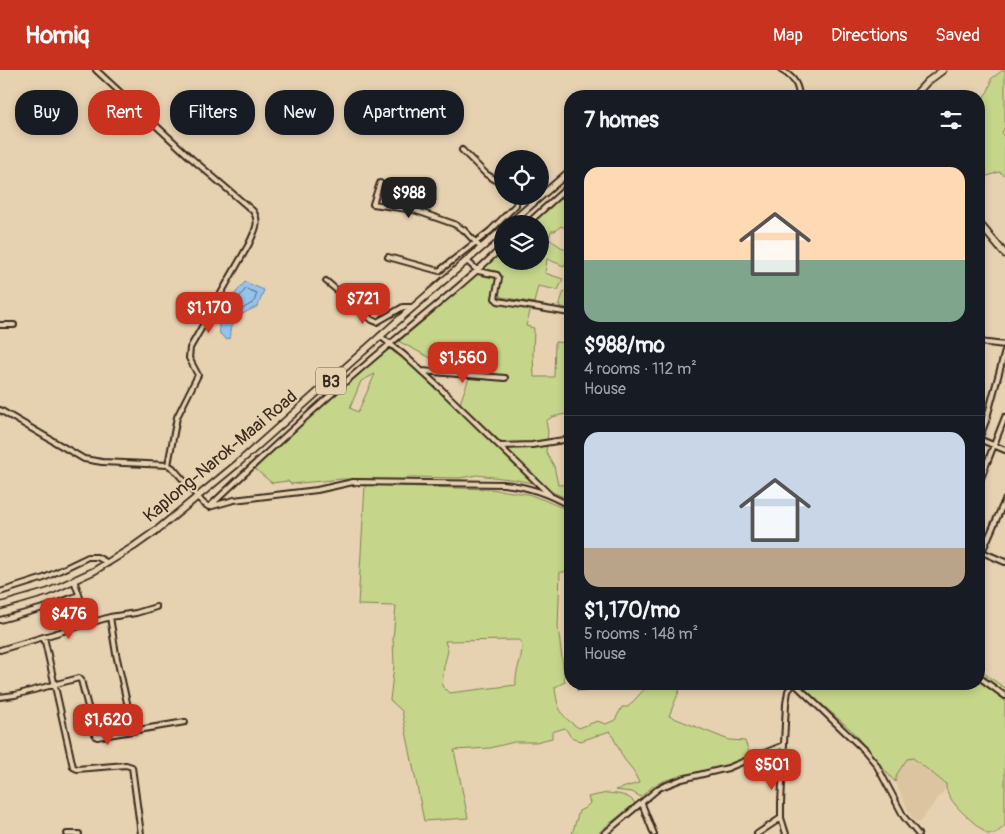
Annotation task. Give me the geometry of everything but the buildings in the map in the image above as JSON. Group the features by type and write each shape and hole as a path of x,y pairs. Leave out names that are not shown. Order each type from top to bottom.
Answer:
{"main road":[{"path":"920,90 942,70"},
{"path":"519,215 564,176"},
{"path":"985,230 1005,254"},
{"name":"Kaplong-Narok-Maai Road","path":"0,606 48,592 74,580 108,563 157,530 198,498 494,237"}],"street":[{"path":"96,70 191,158 253,211 258,221 249,244 190,348 189,358 198,375 177,417 168,465"},
{"path":"781,70 794,79 799,90"},
{"path":"462,150 486,174 494,179"},
{"path":"380,183 372,203 374,205 422,212 464,230 481,248"},
{"path":"537,215 564,190"},
{"path":"388,257 439,271 490,231 515,205"},
{"path":"209,507 304,418 478,271 494,255"},
{"path":"467,261 478,271 497,275 499,278 495,298 498,301 564,312"},
{"path":"326,281 372,320 377,322 403,307 413,307"},
{"path":"0,325 14,326"},
{"path":"380,336 422,371 540,483 551,496"},
{"path":"985,343 1005,345"},
{"path":"985,417 1005,352"},
{"path":"422,371 505,378"},
{"path":"0,410 60,447 84,459 102,462 168,465 177,472 198,498 209,507 234,500 317,490 353,482 503,484 527,487 564,503"},
{"path":"297,410 304,418"},
{"path":"985,467 1005,417"},
{"path":"500,446 532,446 564,440"},
{"path":"985,440 1005,450"},
{"path":"985,545 1005,500"},
{"path":"985,553 1005,562"},
{"path":"0,592 44,578 88,557 97,557 108,563"},
{"path":"74,580 89,624"},
{"path":"0,620 47,607 79,594"},
{"path":"0,650 110,617 136,613 156,607"},
{"path":"110,617 128,707"},
{"path":"44,637 72,767 76,769 126,765 132,767 142,834"},
{"path":"0,697 77,678 80,679 97,738 185,722"},
{"path":"985,681 1005,696"},
{"path":"786,834 781,818 786,704 789,690"},
{"path":"800,690 865,751 876,764 904,817 918,834"},
{"path":"604,834 659,788 670,783 728,768 784,745"},
{"path":"642,804 654,834"},
{"path":"757,834 781,818"},
{"path":"67,834 79,834"}],"shaded area":[{"path":"913,758 946,784 946,788 920,822 915,822 910,814 895,782 897,774 907,759"}],"green space":[{"path":"1005,70 1005,127 1002,133 1005,139 1005,175 999,172 985,177 985,95 991,79"},
{"path":"564,193 564,228 561,226 555,231 551,231 549,239 549,215 540,215"},
{"path":"549,239 564,249 564,266 549,260"},
{"path":"494,259 494,270 545,270 545,273 563,279 558,290 538,286 534,303 498,295 500,276 497,272 483,269"},
{"path":"478,273 495,276 496,278 492,301 531,308 526,326 534,328 534,377 554,377 555,342 564,343 564,414 552,417 546,421 548,432 546,452 554,466 558,485 564,484 564,497 532,483 477,475 460,478 409,477 401,480 342,479 291,484 288,481 272,483 255,469 315,411 389,348 396,354 402,351 460,403 469,378 398,341","holes":["375,374 358,412 350,408 361,381"]},
{"path":"564,291 564,307 559,306"},
{"path":"365,485 490,489 528,494 544,500 564,508 564,572 560,572 558,627 564,682 555,687 557,701 564,716 579,728 597,721 606,724 615,720 622,707 628,707 644,690 680,690 669,716 729,740 745,741 750,755 735,763 666,780 653,786 641,797 632,792 615,790 639,783 610,731 581,741 571,737 565,728 552,732 552,738 536,742 514,742 490,748 454,750 468,818 424,821 402,711 390,700 394,666 393,639 396,606 358,605","holes":["517,640 521,641 522,646 516,674 516,685 449,693 442,686 448,651 445,641"]},
{"path":"985,674 1005,688 1005,826 995,834 987,834 955,805 947,791 946,784 913,758 907,759 897,774 895,782 850,729 806,690 985,690"},
{"path":"607,793 626,796 635,803 597,834 572,834 579,811 590,803 588,797"}],"water":[{"path":"245,282 264,290 258,306 242,314 234,321 231,326 230,338 226,339 220,334 218,319"}]}
